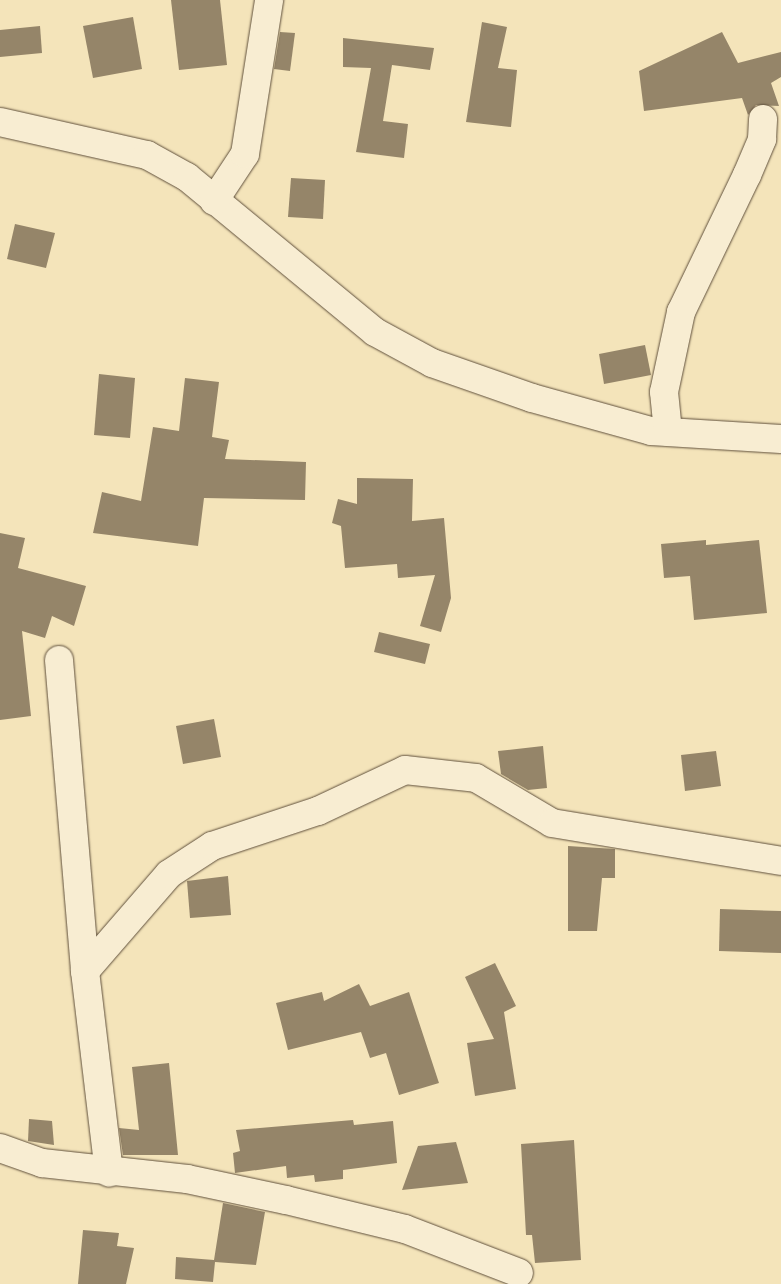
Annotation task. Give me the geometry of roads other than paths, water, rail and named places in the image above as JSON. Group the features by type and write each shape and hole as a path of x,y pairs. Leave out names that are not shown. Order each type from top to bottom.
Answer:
{"street":[{"path":"214,201 245,154 269,0"},
{"path":"668,432 664,392 681,312 762,139 763,119"},
{"path":"0,122 147,155 187,177 214,201 404,351 532,398 668,432 781,439"},
{"path":"59,660 85,971 109,1173"},
{"path":"85,971 169,874 212,846 318,811 405,770 476,778 552,823 781,861"},
{"path":"0,1148 42,1163 109,1173 187,1179 368,1220 405,1230 519,1274"}]}
